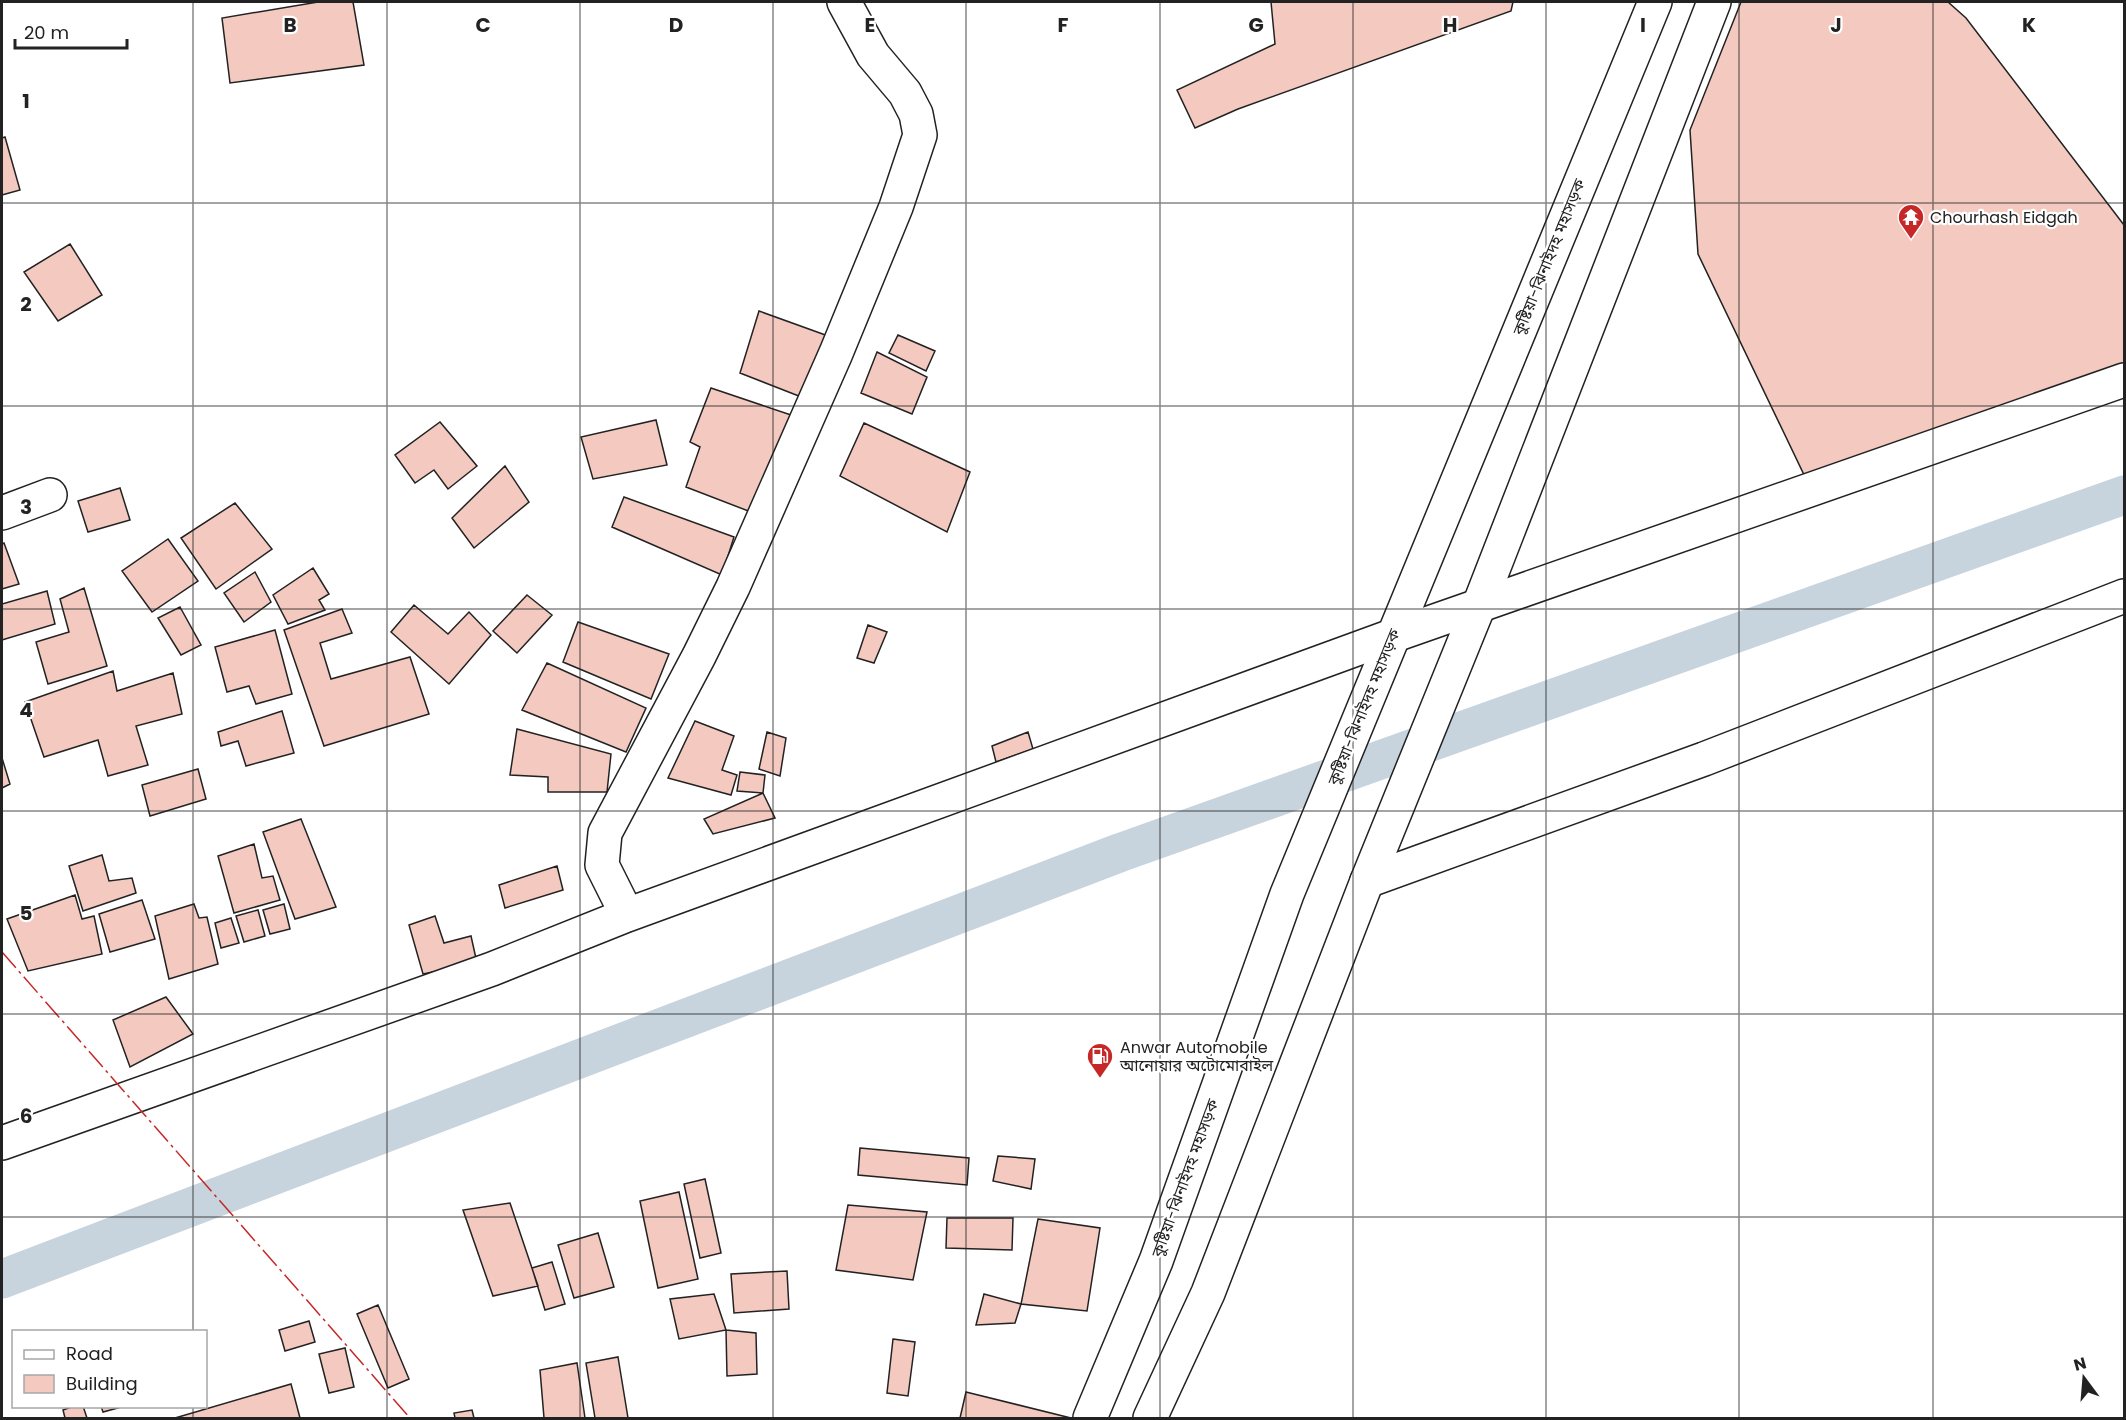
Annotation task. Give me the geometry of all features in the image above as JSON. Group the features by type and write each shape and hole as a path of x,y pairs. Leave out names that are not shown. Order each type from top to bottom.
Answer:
{"main road":[{"path":"627,915 602,865 605,832 733,587 840,343 896,207 920,135 916,114 905,93 873,55 844,2"},
{"name":"কুষ্টিয়া-ঝিনাইদহ মহাসড়ক","path":"1090,1419 1156,1261 1287,894 1654,2"},
{"path":"1150,1419 1208,1293 1369,874 1478,608 1714,2"},
{"path":"2,1143 492,969 627,915 1392,636 1478,608 2124,380"},
{"path":"2,513 50,495"},
{"path":"1369,874 1704,759 2124,596"}],"building":[{"path":"318,2 353,2 364,65 230,83 222,18"},
{"path":"1271,2 1513,2 1511,11 1238,109 1195,128 1177,90 1275,44"},
{"name":"Chourhash Eidgah","path":"1741,2 1948,2 1966,18 2124,225 2124,366 1807,481 1698,254 1690,130"},
{"path":"5,137 20,190 2,195 2,138"},
{"path":"70,244 102,295 58,321 24,272"},
{"path":"759,311 831,337 809,400 740,373"},
{"path":"898,335 935,351 926,371 889,353"},
{"path":"877,352 927,377 912,414 861,393"},
{"path":"711,388 791,415 751,512 686,487 700,447 690,442"},
{"path":"656,420 667,465 593,479 581,437"},
{"path":"440,422 477,466 448,489 434,470 415,483 395,455"},
{"path":"864,423 970,472 947,532 840,476"},
{"path":"505,466 529,502 474,548 452,518"},
{"path":"120,488 130,520 88,532 78,501"},
{"path":"624,497 734,537 722,575 612,527"},
{"path":"235,503 272,549 216,589 181,538"},
{"path":"168,539 198,581 152,612 122,571"},
{"path":"4,543 19,584 2,589 2,544"},
{"path":"313,568 329,594 319,600 325,610 288,624 273,595"},
{"path":"255,572 271,602 244,622 224,593"},
{"path":"84,588 107,666 48,684 36,642 69,632 60,599"},
{"path":"47,591 55,624 2,640 2,604"},
{"path":"527,595 552,615 517,653 493,631"},
{"path":"414,605 448,634 469,612 491,635 449,684 391,632"},
{"path":"180,607 201,645 181,655 158,618"},
{"path":"342,609 352,633 320,643 331,679 410,657 429,714 324,746 284,630"},
{"path":"578,622 669,654 651,699 563,662"},
{"path":"868,625 887,632 874,663 857,658"},
{"path":"275,630 292,694 256,704 249,686 227,692 215,647"},
{"path":"547,663 646,708 626,752 522,710"},
{"path":"113,671 117,691 173,673 182,714 136,726 148,765 108,776 98,740 44,757 25,702"},
{"path":"282,711 294,753 246,766 238,741 221,746 218,732"},
{"path":"695,721 734,736 722,770 737,775 731,795 668,778"},
{"path":"517,729 611,754 607,792 548,792 548,777 510,775"},
{"path":"767,732 786,738 780,776 759,769"},
{"path":"1028,732 1033,749 996,762 992,746"},
{"path":"2,758 10,784 2,788"},
{"path":"198,769 206,799 150,816 142,785"},
{"path":"740,772 765,775 763,793 737,791"},
{"path":"763,793 775,818 713,834 704,819"},
{"path":"301,819 336,907 295,919 263,832"},
{"path":"254,844 262,878 273,876 280,900 234,913 218,856"},
{"path":"102,855 109,881 132,878 136,893 83,911 69,866"},
{"path":"557,866 563,890 505,908 499,885"},
{"path":"75,895 82,919 94,916 102,954 28,971 7,919"},
{"path":"142,900 155,939 110,952 99,914"},
{"path":"194,904 199,918 207,917 218,964 169,979 155,916"},
{"path":"284,904 290,929 270,934 263,910"},
{"path":"258,910 265,936 244,942 236,916"},
{"path":"435,916 444,943 471,936 477,963 423,974 409,925"},
{"path":"231,918 239,943 221,948 215,923"},
{"path":"166,997 193,1034 130,1067 113,1020"},
{"path":"860,1148 969,1158 967,1185 858,1175"},
{"path":"998,1156 1035,1159 1031,1189 993,1181"},
{"path":"705,1179 721,1253 700,1258 684,1184"},
{"path":"679,1192 698,1279 658,1288 640,1201"},
{"path":"510,1203 538,1286 493,1296 463,1210"},
{"path":"848,1205 927,1212 913,1280 836,1270"},
{"path":"947,1218 1013,1218 1012,1250 946,1248"},
{"path":"1038,1219 1100,1228 1087,1311 1021,1304"},
{"path":"598,1233 614,1287 574,1298 558,1245"},
{"path":"552,1262 565,1304 545,1310 532,1268"},
{"path":"787,1271 789,1309 734,1313 731,1274"},
{"path":"714,1294 726,1330 679,1339 670,1299"},
{"path":"984,1294 1021,1304 1015,1323 976,1325"},
{"path":"378,1305 409,1379 388,1388 357,1314"},
{"path":"309,1321 315,1342 285,1351 279,1330"},
{"path":"726,1330 756,1333 757,1374 727,1376"},
{"path":"893,1339 915,1342 908,1396 887,1393"},
{"path":"345,1348 354,1387 329,1393 319,1354"},
{"path":"618,1357 628,1418 595,1418 586,1363"},
{"path":"577,1363 585,1418 544,1418 540,1370"},
{"path":"291,1384 300,1418 175,1418"},
{"path":"966,1392 1071,1418 960,1418"},
{"path":"84,1408 87,1418 65,1418 63,1410"},
{"path":"102,1408 118,1408 103,1412"},
{"path":"472,1410 474,1418 455,1418 454,1413"}],"waterway":[{"path":"2,1279 1119,853 2124,495"}],"power":[{"path":"2,952 410,1418"}],"place":[{"name":"Chourhash Eidgah","path":"1911,240"},
{"name":"Anwar Automobile আনোয়ার অটোমোবাইল","path":"1100,1079"}]}
